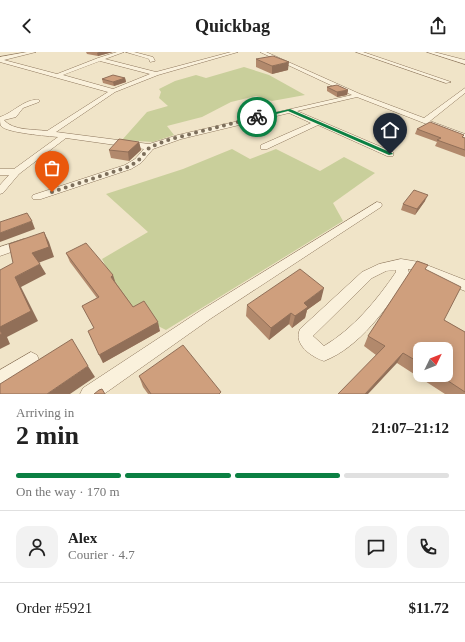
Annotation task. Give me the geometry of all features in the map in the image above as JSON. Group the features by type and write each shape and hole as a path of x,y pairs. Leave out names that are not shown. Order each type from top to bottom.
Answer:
{"street":[{"path":"0,59 34,52"},
{"path":"56,76 100,58 122,52"},
{"path":"128,52 145,55 151,58 152,61"},
{"path":"48,134 113,91 156,74 236,52"},
{"path":"262,52 358,95 465,137"},
{"path":"358,52 448,82"},
{"path":"429,52 465,62"},
{"path":"100,58 156,74"},
{"path":"0,59 113,91"},
{"path":"424,122 465,90"},
{"path":"37,197 128,167 138,161 150,147 178,136 358,95"},
{"path":"0,120 13,115 21,107 37,101"},
{"path":"288,110 390,154"},
{"path":"0,120 10,128 63,137 150,147"},
{"path":"264,147 317,123"},
{"path":"0,191 16,172 63,137"},
{"path":"0,172 16,172"},
{"path":"89,394 205,315 377,205"},
{"path":"0,252 33,240"},
{"path":"401,264 403,273 389,296 337,347 324,354 313,349 306,340 305,334 367,275 383,267 401,264 415,265 465,286"},
{"path":"0,380 31,360"}],"green space":[{"path":"244,67 269,75 305,95 272,101 256,96 231,102 202,117 167,126 174,135 153,142 122,140 147,112 168,106 159,98 161,92 159,89 175,81 196,75 206,78"},
{"path":"232,149 250,159 276,149 320,171 344,157 375,173 333,203 343,221 166,330 128,311 102,259 148,232 106,194 183,169"}],"building":[{"path":"273,56 289,62 272,66 256,59"},
{"path":"113,75 125,78 113,82 102,79"},
{"path":"337,85 348,90 337,92 327,87"},
{"path":"430,122 464,135 462,137 465,138 465,150 437,140 441,138 417,129"},
{"path":"119,139 139,142 128,152 109,150"},
{"path":"414,190 428,195 417,209 403,204"},
{"path":"27,213 32,221 0,233 0,222"},
{"path":"44,232 49,247 32,253 40,264 15,277 31,311 0,327 0,270 13,263 9,244"},
{"path":"86,243 113,275 111,277 133,307 144,301 158,322 99,355 88,331 94,328 82,306 99,297 66,253"},
{"path":"417,261 428,265 425,269 461,287 444,320 465,332 465,392 450,382 453,382 453,342 413,342 413,359 403,353 365,394 338,394 385,346 368,336"},
{"path":"300,269 324,288 304,303 308,307 295,316 291,313 271,328 247,305"},
{"path":"72,339 88,366 47,394 0,394 0,384"},
{"path":"183,345 221,392 219,394 151,394 139,376"},
{"path":"102,389 105,394 94,394 99,390"}],"way so far":[{"path":"52,192 128,167 138,161 150,147 178,136 257,117"}],"route":[{"path":"257,117 288,110 390,154"}]}
